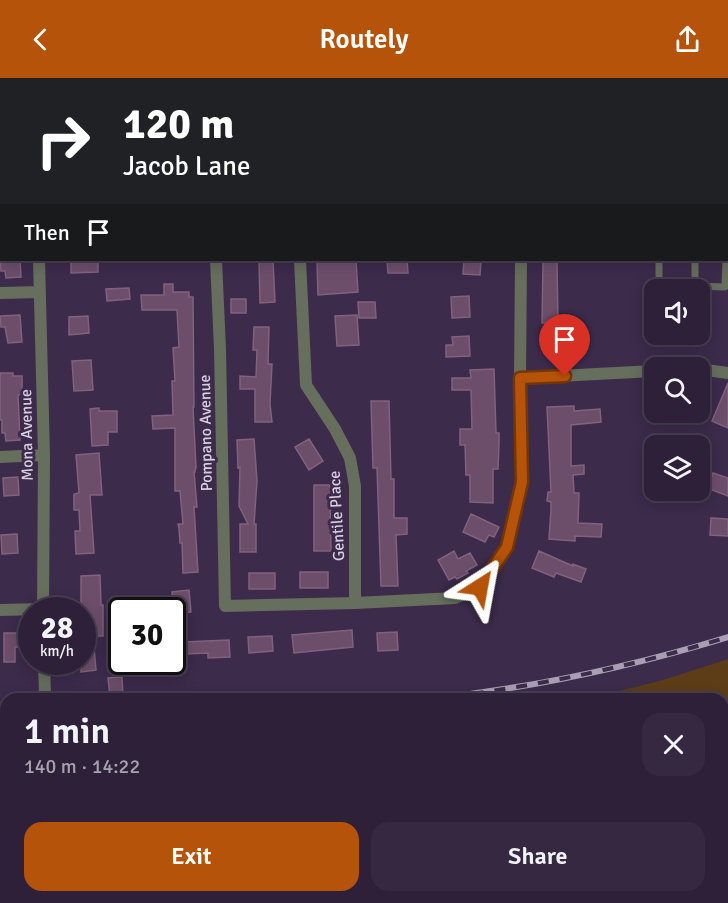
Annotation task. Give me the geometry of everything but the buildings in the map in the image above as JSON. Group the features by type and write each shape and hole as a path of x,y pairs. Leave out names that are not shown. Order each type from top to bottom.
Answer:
{"street":[{"name":"Mona Avenue","path":"39,261 44,455 43,597"},
{"name":"Pompano Avenue","path":"216,261 225,606 355,603"},
{"name":"Gentile Place","path":"300,261 306,385 335,429 350,458 355,486 355,603"},
{"path":"355,603 455,598 480,587 507,547 522,482 521,261"},
{"path":"0,293 40,292"},
{"path":"710,371 728,373"},
{"path":"520,378 644,372"},
{"path":"0,457 44,455"},
{"path":"0,610 18,610"},
{"path":"44,675 45,693"}],"lane":[{"path":"659,261 659,279"},
{"path":"695,261 695,286 725,287 726,261"}],"shaded area":[{"path":"728,659 728,693 612,693 663,680"}],"railway":[{"path":"475,693 580,675 654,658 728,637"}],"route":[{"path":"480,587 507,547 522,482 520,378 565,376"}]}
